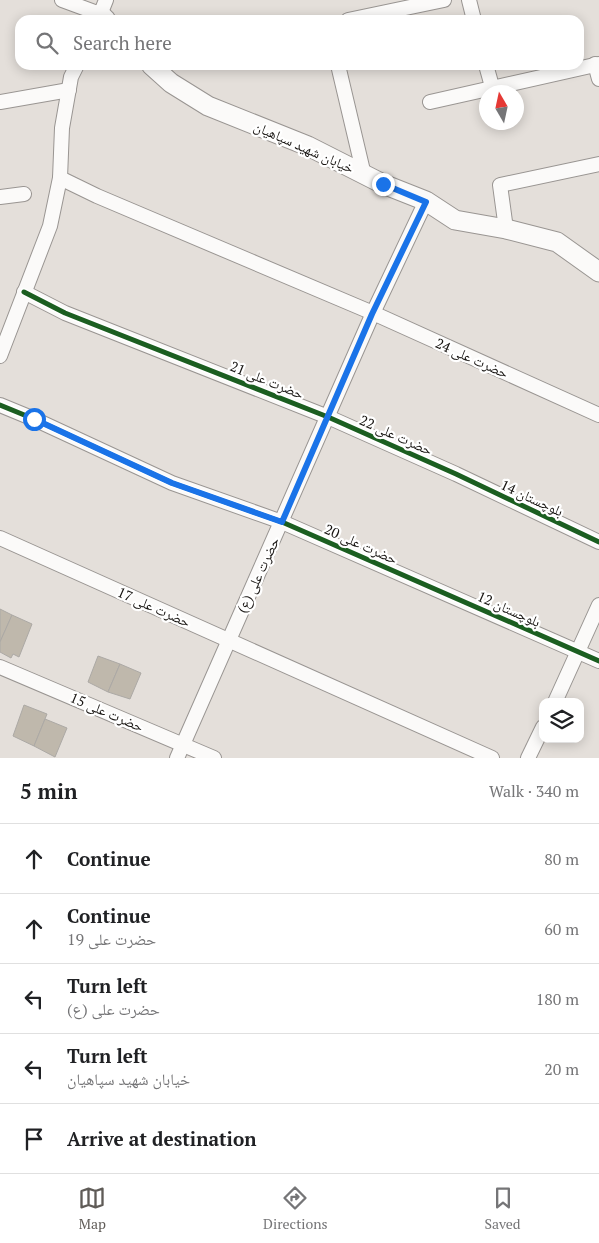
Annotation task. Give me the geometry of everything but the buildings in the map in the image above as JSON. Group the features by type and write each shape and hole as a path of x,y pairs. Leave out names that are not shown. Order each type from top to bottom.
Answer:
{"street":[{"path":"62,0 103,14"},
{"path":"372,15 444,0"},
{"path":"469,0 473,15"},
{"path":"584,67 597,64 599,79"},
{"path":"0,356 50,226 60,178 62,128 74,70"},
{"name":"خیابان شهید سپاهیان","path":"157,70 171,83 208,106 308,146 426,202 455,220 506,229 557,242 599,272"},
{"path":"339,70 364,174"},
{"path":"487,70 492,85"},
{"path":"513,85 573,70"},
{"path":"0,102 69,90"},
{"path":"430,102 479,93"},
{"path":"506,229 500,185 599,164"},
{"name":"حضرت علی 24","path":"60,178 97,196 237,254 599,415"},
{"path":"0,197 24,194"},
{"name":"حضرت علی (ع)","path":"177,758 372,314 426,202"},
{"name":"حضرت علی 21","path":"24,292 65,313 328,417"},
{"name":"حضرت علی 20","path":"0,405 172,483 282,522 430,587"},
{"name":"حضرت علی 22","path":"328,417 456,474"},
{"name":"بلوچستان 14","path":"456,474 599,542"},
{"name":"حضرت علی 17","path":"0,538 492,758"},
{"name":"بلوچستان 12","path":"430,587 599,661"},
{"path":"556,698 599,605"},
{"name":"حضرت علی 15","path":"0,666 214,758"},
{"path":"528,758 539,735"}],"cycle path":[{"path":"24,292 65,313 328,417 456,474 599,542"},
{"path":"0,405 172,483 282,522 599,661"}],"route":[{"path":"34,419 172,483 282,522 372,314 426,202 383,184"}]}
